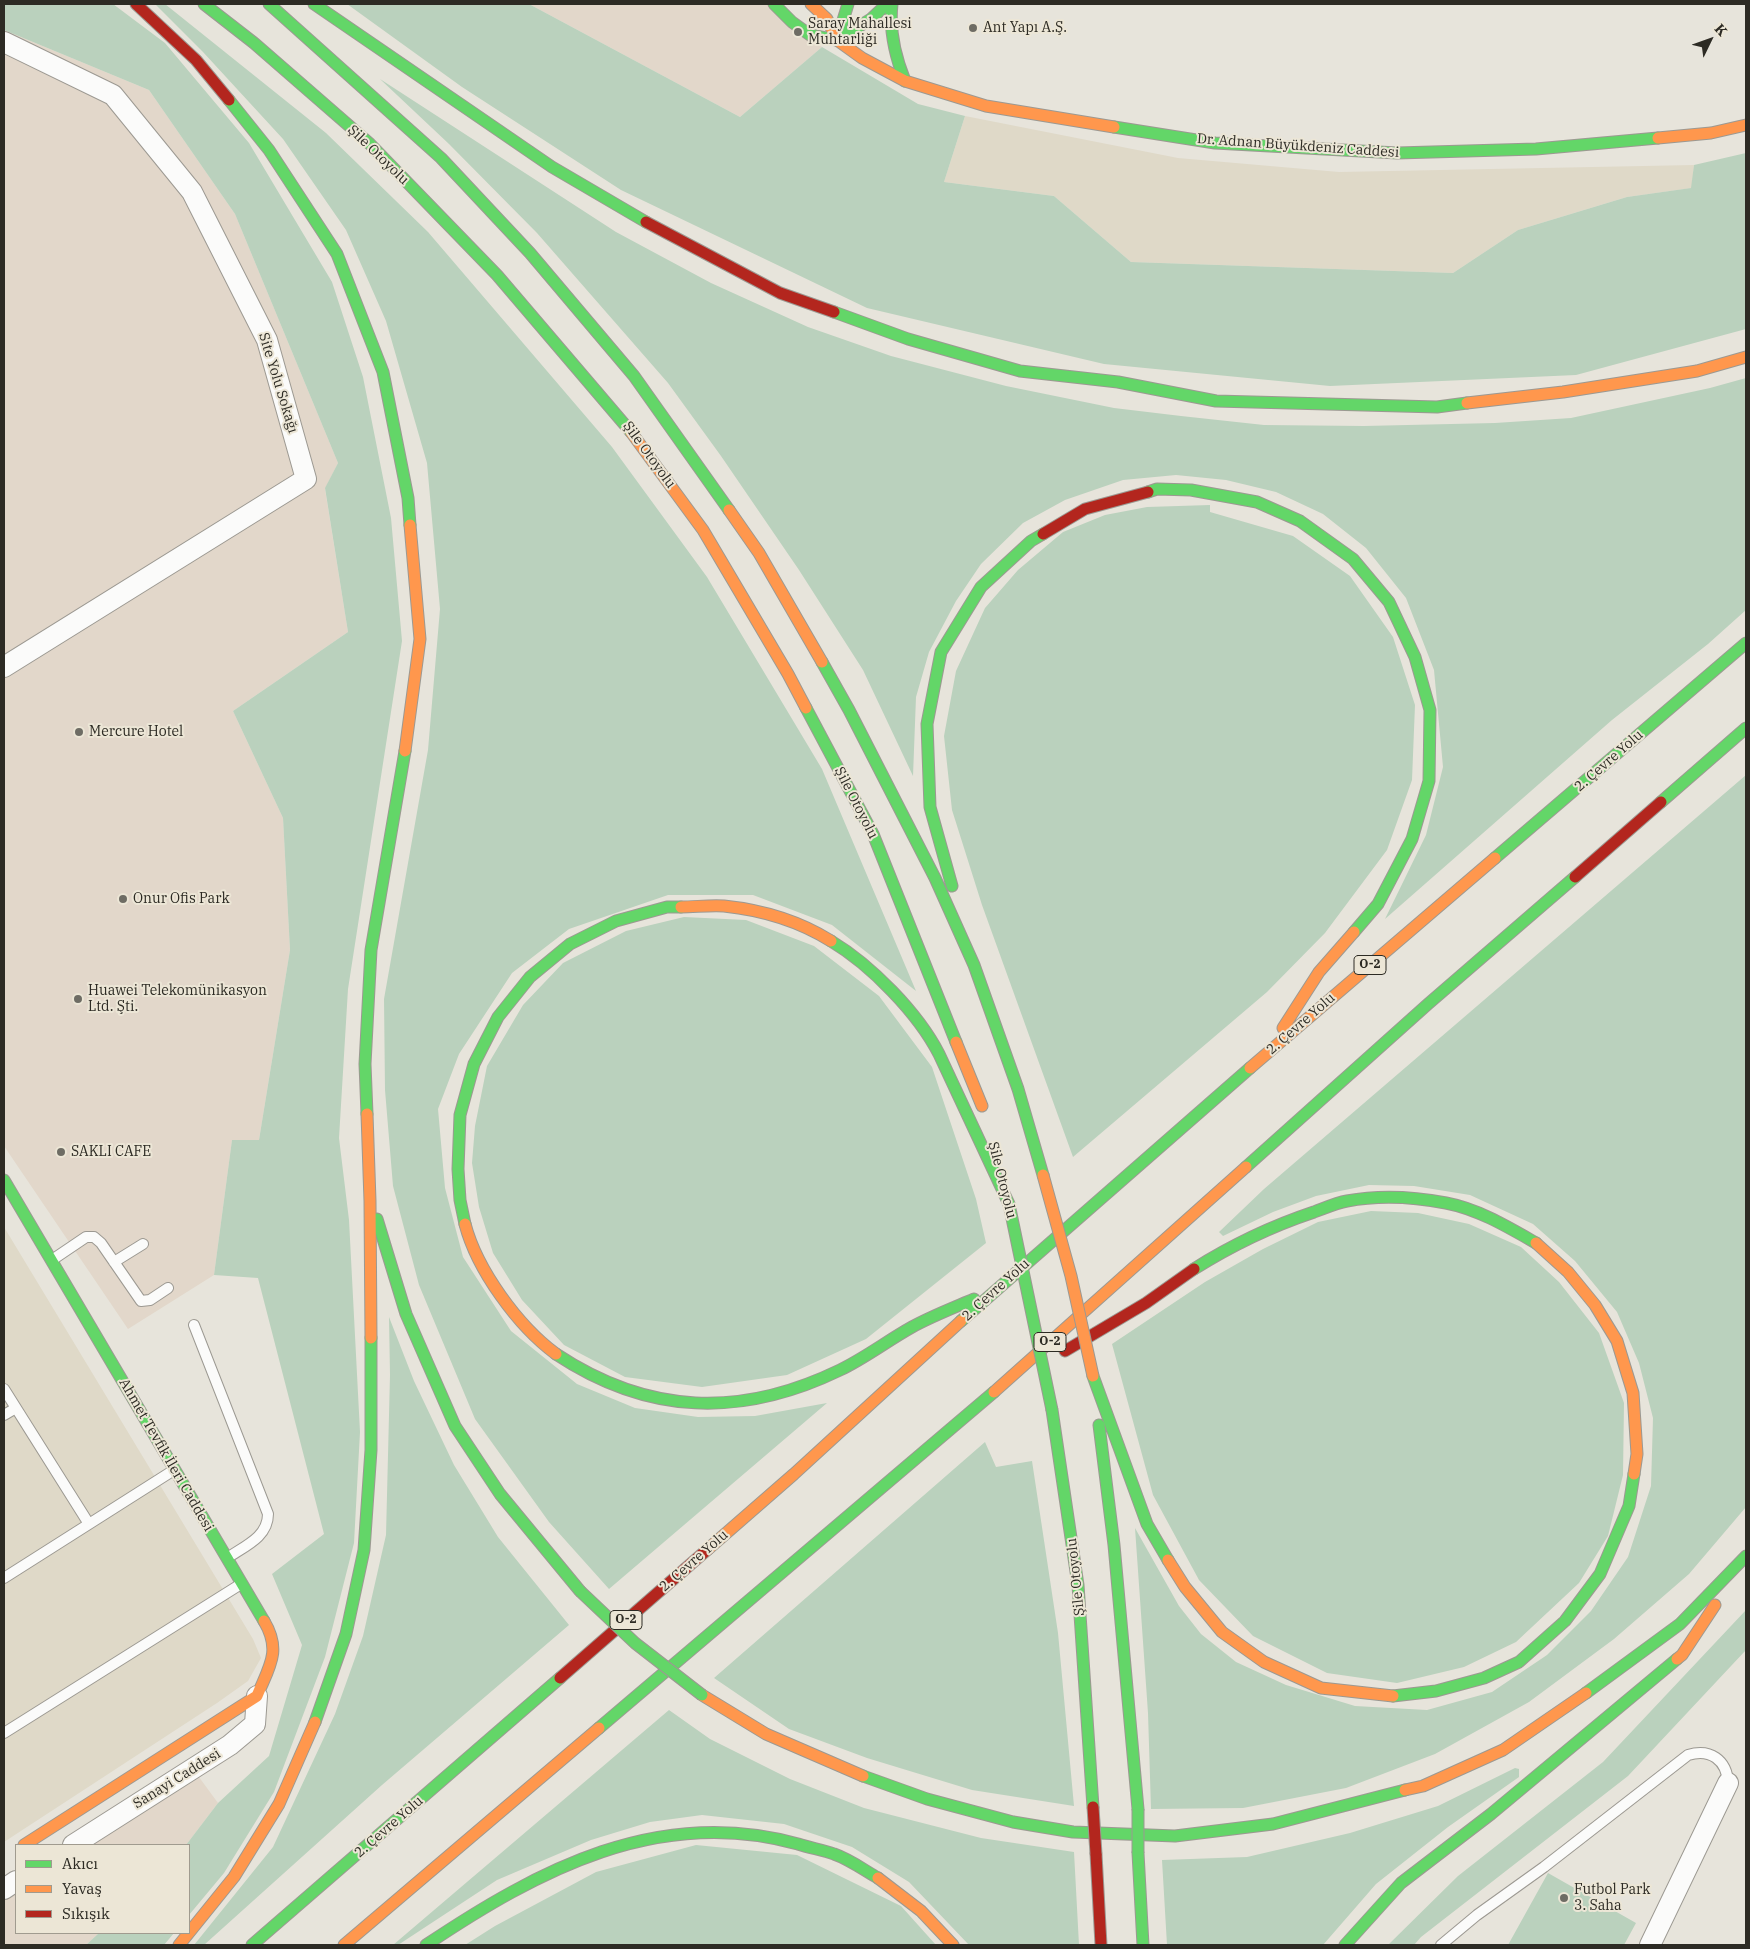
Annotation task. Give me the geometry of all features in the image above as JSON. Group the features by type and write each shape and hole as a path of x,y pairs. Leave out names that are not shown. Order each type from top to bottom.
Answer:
{"main road":[{"path":"136,4 196,60 269,150 337,254 383,372 408,498 420,639 406,748 370,950 365,1064 370,1201 372,1450 364,1550 346,1634 320,1710 279,1804 234,1877 190,1931"},
{"name":"Şile Otoyolu","path":"204,4 254,43 370,144 496,275 623,420 703,530 788,674 873,834 988,1121"},
{"path":"269,4 441,158 530,254 634,376 759,553 849,710 935,878 974,965"},
{"path":"314,4 552,167 684,243 780,293 908,339 1020,371 1118,382 1216,401 1437,406 1562,392 1697,371 1746,357"},
{"name":"Dr. Adnan Büyükdeniz Caddesi","path":"774,4 792,22 810,35 837,40 862,58 905,81 986,106 1215,143 1397,153 1536,149 1711,132 1746,125"},
{"name":"Dr. Adnan Büyükdeniz Caddesi","path":"811,4 827,19 837,40"},
{"path":"837,40 848,4"},
{"path":"837,40 870,19 887,4"},
{"path":"892,4 890,14 892,39 898,64 905,81"},
{"path":"1143,1945 1138,1853 1138,1809 1114,1545 1093,1376 1070,1276 1043,1175 1018,1089 974,965 930,807 927,724 941,652 981,587 1031,541 1085,509 1157,489 1191,490 1257,502 1300,521 1353,559 1389,602 1415,657 1430,710 1429,781 1412,839 1378,904 1319,972 1268,1052"},
{"name":"2. Çevre Yolu","path":"252,1945 794,1474 996,1289 1268,1052 1746,643"},
{"name":"O-2","path":"344,1945 994,1392 1428,1004 1746,728"},
{"path":"996,1289 919,1324 854,1364 792,1389 761,1398 725,1403 690,1403 653,1398 622,1390 590,1376 535,1338 512,1313 492,1283 478,1258 466,1230 459,1192 456,1150 458,1120 464,1090 474,1063 486,1035 500,1011 517,989 539,967 559,951 577,939 621,919 647,912 681,906 746,908 799,924 831,940 854,956 896,996 931,1039 1009,1204"},
{"name":"Şile Otoyolu","path":"992,1139 1009,1204 1052,1410 1078,1585 1101,1945"},
{"name":"Ahmet Tevfik İleri Caddesi","path":"4,1180 270,1631 274,1656 257,1696"},
{"path":"994,1392 1146,1303 1182,1277 1228,1248 1286,1221 1346,1201 1379,1198 1446,1203 1475,1212 1504,1225 1537,1244 1568,1272 1595,1305 1613,1334 1617,1341 1633,1393 1637,1454 1629,1506 1600,1574 1564,1621 1519,1662 1484,1678 1436,1691 1389,1697 1321,1688 1264,1662 1222,1632 1185,1588 1147,1524 1093,1376"},
{"path":"370,1201 386,1244 406,1314 455,1426 500,1494 580,1591 635,1643 702,1695 766,1734 848,1771 927,1799 1013,1822 1073,1832 1175,1836 1272,1824 1423,1786 1503,1750 1571,1704 1680,1624 1746,1557"},
{"path":"1345,1945 1401,1882 1491,1814 1682,1655 1746,1557"},
{"name":"Sanayi Caddesi","path":"26,1844 220,1722 257,1696"},
{"path":"426,1945 490,1904 542,1876 582,1858 642,1839 691,1832 746,1832 837,1855 875,1876 910,1900 952,1945"},
{"path":"179,1945 188,1934"}],"street":[{"name":"Site Yolu Sokağı","path":"4,42 113,95 192,192 267,340 306,479 4,667"},
{"name":"Sanayi Caddesi","path":"75,1844 230,1745 255,1724 257,1696"},
{"path":"1650,1945 1728,1783"},
{"path":"4,1889 15,1882"}],"lane":[{"path":"52,1261 90,1237 98,1240 141,1301 150,1300 168,1288"},
{"path":"114,1262 142,1244"},
{"path":"194,1326 268,1514 266,1527 262,1535 226,1558"},
{"path":"4,1389 89,1524"},
{"path":"4,1415 16,1408"},
{"path":"4,1578 175,1470"},
{"path":"4,1732 242,1584"},
{"path":"1441,1945 1477,1915 1552,1861 1688,1756 1702,1753 1716,1757 1725,1768 1728,1783"}],"shaded area":[{"path":"529,4 778,4 822,47 740,117"},
{"path":"4,30 149,90 235,214 338,463 325,489 348,632 233,711 283,818 290,950 259,1140 232,1140 214,1275 128,1329 4,1146"},
{"path":"965,116 1178,158 1339,172 1694,165 1692,188 1627,197 1518,230 1453,273 1131,262 1054,196 944,182"},
{"path":"4,1227 253,1639 261,1658 248,1681 4,1842"},
{"path":"196,1773 218,1803 187,1844 84,1844"},
{"path":"15,1888 15,1934 98,1934 86,1945 4,1945 4,1895"}],"green space":[{"path":"4,4 113,4 165,43 249,143 332,282 363,377 391,518 402,641 348,989 339,1138 349,1220 360,1432 354,1543 325,1657 274,1792 224,1873 190,1914 190,1844 187,1844 218,1803 269,1756 302,1645 272,1574 324,1534 258,1278 214,1275 232,1140 259,1140 290,950 283,818 233,711 348,632 325,488 338,463 235,214 149,90 4,30"},
{"path":"155,4 165,4 326,133 428,232 612,447 707,577 822,769 916,991 832,925 753,895 668,895 569,929 512,973 459,1054 438,1109 445,1188 463,1257 511,1331 577,1384 635,1408 698,1417 755,1416 827,1403 609,1589 549,1522 475,1419 419,1285 393,1186 385,1090 384,999 428,750 440,609 427,463 386,321 346,230 283,139 203,52"},
{"path":"347,4 529,4 740,117 822,47 918,104 965,116 944,182 1054,196 1131,262 1453,273 1518,230 1627,197 1691,188 1694,165 1746,153 1746,329 1576,375 1330,386 1104,364 867,308 621,190 462,87"},
{"path":"380,79 616,232 711,283 808,327 891,356 1006,386 1114,408 1181,416 1264,425 1364,426 1495,423 1571,418 1710,388 1746,378 1746,610 1708,644 1612,720 1385,919 1426,835 1443,767 1434,670 1406,598 1366,548 1323,514 1276,492 1226,480 1176,475 1123,480 1065,500 1023,523 981,564 956,601 929,652 916,697 913,776 863,670 799,570 721,456 668,383 537,233 449,144"},
{"path":"1210,505 1210,512 1293,536 1350,576 1393,637 1415,705 1412,780 1387,850 1325,933 1267,992 1073,1157 982,905 952,810 944,736 956,671 985,608 1018,570 1063,532 1105,515 1147,507"},
{"path":"1746,775 1746,1507 1689,1574 1614,1639 1529,1702 1435,1754 1346,1788 1243,1808 1151,1809 1148,1713 1135,1528 1179,1606 1201,1634 1236,1662 1286,1685 1355,1706 1427,1710 1492,1692 1547,1655 1591,1611 1628,1557 1651,1486 1653,1418 1639,1363 1617,1312 1575,1261 1533,1224 1470,1195 1414,1186 1369,1185 1316,1196 1273,1212 1223,1236 1219,1232 1264,1189"},
{"path":"684,917 746,920 814,946 879,996 932,1067 976,1199 986,1243 866,1339 787,1375 702,1387 625,1377 564,1345 522,1300 493,1253 479,1207 472,1163 475,1126 487,1066 523,1005 563,963 626,931"},
{"path":"1371,1211 1418,1213 1469,1224 1521,1247 1559,1282 1599,1333 1624,1403 1623,1475 1608,1536 1579,1583 1516,1642 1464,1667 1397,1683 1327,1673 1253,1636 1199,1580 1153,1495 1112,1344 1205,1282 1263,1249 1318,1222"},
{"path":"389,1317 414,1381 454,1465 498,1537 569,1625 382,1785 204,1945 194,1945 273,1847 335,1714 363,1636 386,1535 390,1375"},
{"path":"985,1442 996,1467 1032,1461 1058,1633 1074,1806 972,1790 867,1758 789,1729 714,1678"},
{"path":"1746,1610 1746,1650 1628,1776 1421,1937 1414,1945 1388,1945 1458,1876 1603,1762"},
{"path":"669,1710 710,1739 790,1779 864,1808 981,1838 1074,1852 1079,1945 969,1945 909,1882 852,1847 784,1824 702,1815 650,1822 591,1840 497,1880 398,1945 393,1945"},
{"path":"1515,1768 1519,1769 1519,1777 1448,1827 1376,1884 1323,1945 1167,1945 1162,1860 1247,1857 1350,1833 1438,1806"},
{"path":"696,1845 797,1855 901,1906 936,1945 465,1945 495,1926 596,1872"},
{"name":"Futbol Park 3. Saha","path":"1548,1873 1636,1923 1624,1945 1508,1945"},
{"path":"98,1934 173,1934 164,1945 86,1945"}],"traffic: fast":[{"path":"204,4 254,43 370,144 497,275 631,432"},
{"path":"269,4 441,158 530,253 634,376 729,510"},
{"path":"314,4 552,167 646,222"},
{"path":"774,4 792,22 810,35 837,40"},
{"path":"837,40 848,4"},
{"path":"837,40 871,19 887,4"},
{"path":"892,4 891,24 894,43 905,81"},
{"path":"229,100 269,150 337,254 383,372 408,498 410,525"},
{"path":"1114,127 1215,143 1397,153 1536,149 1658,138"},
{"path":"834,312 908,339 1020,371 1118,382 1216,401 1437,407 1467,403"},
{"path":"1148,492 1157,489 1191,490 1257,502 1300,521 1353,559 1389,602 1415,657 1430,710 1429,781 1412,839 1378,904 1354,932"},
{"path":"952,886 930,807 927,724 941,652 981,587 1031,541 1043,534"},
{"path":"1495,858 1746,643"},
{"path":"822,662 849,710 935,878 974,965 1018,1089 1043,1175"},
{"path":"806,708 873,834 956,1042"},
{"path":"1661,802 1746,728"},
{"path":"367,1114 365,1064 371,950 405,751"},
{"path":"1246,1167 1428,1004 1575,877"},
{"path":"465,1224 460,1200 458,1169 460,1115 474,1064 498,1017 530,977 570,944 616,921 667,907 681,907"},
{"path":"831,941 877,976 919,1022 930,1038 1009,1204"},
{"path":"961,1321 1250,1068"},
{"path":"4,1180 264,1621"},
{"path":"1194,1269 1238,1244 1283,1223 1339,1203 1384,1197 1434,1201 1458,1206 1492,1219 1536,1243"},
{"path":"1009,1204 1052,1410"},
{"path":"377,1219 406,1314 455,1426 500,1494 580,1591"},
{"path":"556,1354 591,1374 625,1389 660,1399 695,1403 731,1402 767,1396 803,1386 840,1370 912,1327 974,1299"},
{"path":"315,1722 346,1634 364,1550 371,1450 371,1338"},
{"path":"1093,1376 1147,1524 1168,1560"},
{"path":"599,1728 994,1392"},
{"path":"1052,1410 1078,1585 1093,1807"},
{"path":"1099,1425 1114,1545 1138,1809"},
{"path":"1393,1696 1436,1691 1484,1678 1519,1662 1565,1621 1600,1574 1629,1506 1634,1474"},
{"path":"1586,1693 1680,1624 1746,1556"},
{"path":"580,1591 635,1643 702,1695"},
{"path":"1345,1945 1401,1883 1491,1814 1677,1659"},
{"path":"252,1945 560,1678"},
{"path":"863,1776 927,1799 1013,1822 1073,1832 1175,1836 1273,1824 1405,1790"},
{"path":"1138,1809 1138,1853"},
{"path":"426,1945 512,1892 556,1870 602,1852 649,1839 697,1833 747,1834 798,1844 830,1853 845,1859 878,1878"},
{"path":"1138,1853 1143,1945"}],"traffic: slow":[{"path":"811,4 827,19 837,40 862,58 905,81 986,106 1114,127"},
{"path":"1658,138 1711,133 1746,125"},
{"path":"1467,403 1563,392 1697,371 1746,357"},
{"path":"631,432 703,530 806,708"},
{"path":"729,510 759,553 822,662"},
{"path":"405,751 420,639 410,525"},
{"path":"1250,1068 1495,858"},
{"path":"681,907 724,906 752,910 793,922 831,941"},
{"path":"1283,1028 1319,972 1354,932"},
{"path":"956,1042 982,1106"},
{"path":"367,1114 371,1338"},
{"path":"994,1392 1246,1167"},
{"path":"1043,1175 1071,1276 1093,1376"},
{"path":"465,1224 479,1260 501,1296 527,1328 556,1354"},
{"path":"1536,1243 1568,1272 1595,1305 1617,1341 1633,1393 1637,1454 1634,1474"},
{"path":"708,1549 794,1474 961,1321"},
{"path":"1168,1560 1185,1587 1222,1632 1264,1662 1321,1688 1393,1696"},
{"path":"1677,1659 1682,1655 1715,1605"},
{"path":"26,1844 257,1696 272,1659 273,1650 272,1641 264,1621"},
{"path":"1405,1790 1423,1786 1503,1750 1586,1693"},
{"path":"702,1695 766,1734 863,1776"},
{"path":"190,1931 234,1877 279,1804 315,1722"},
{"path":"344,1945 599,1728"},
{"path":"878,1878 921,1911 953,1945"},
{"path":"179,1945 188,1934"}],"traffic: jam":[{"path":"136,4 196,60 229,100"},
{"path":"646,222 780,293 834,312"},
{"path":"1043,534 1085,509 1148,492"},
{"path":"1575,877 1661,802"},
{"path":"1065,1351 1146,1303 1194,1269"},
{"path":"560,1678 708,1549"},
{"path":"1093,1807 1096,1854"},
{"path":"1096,1854 1101,1945"}],"place":[{"name":"Ant Yapı A.Ş.","path":"973,28"},
{"name":"Saray Mahallesi Muhtarliği","path":"798,32"},
{"name":"Mercure Hotel","path":"79,732"},
{"name":"Onur Ofis Park","path":"123,899"},
{"name":"Huawei Telekomünikasyon Ltd. Şti.","path":"78,999"},
{"name":"SAKLI CAFE","path":"61,1152"},
{"name":"Futbol Park 3. Saha","path":"1564,1898"}]}
